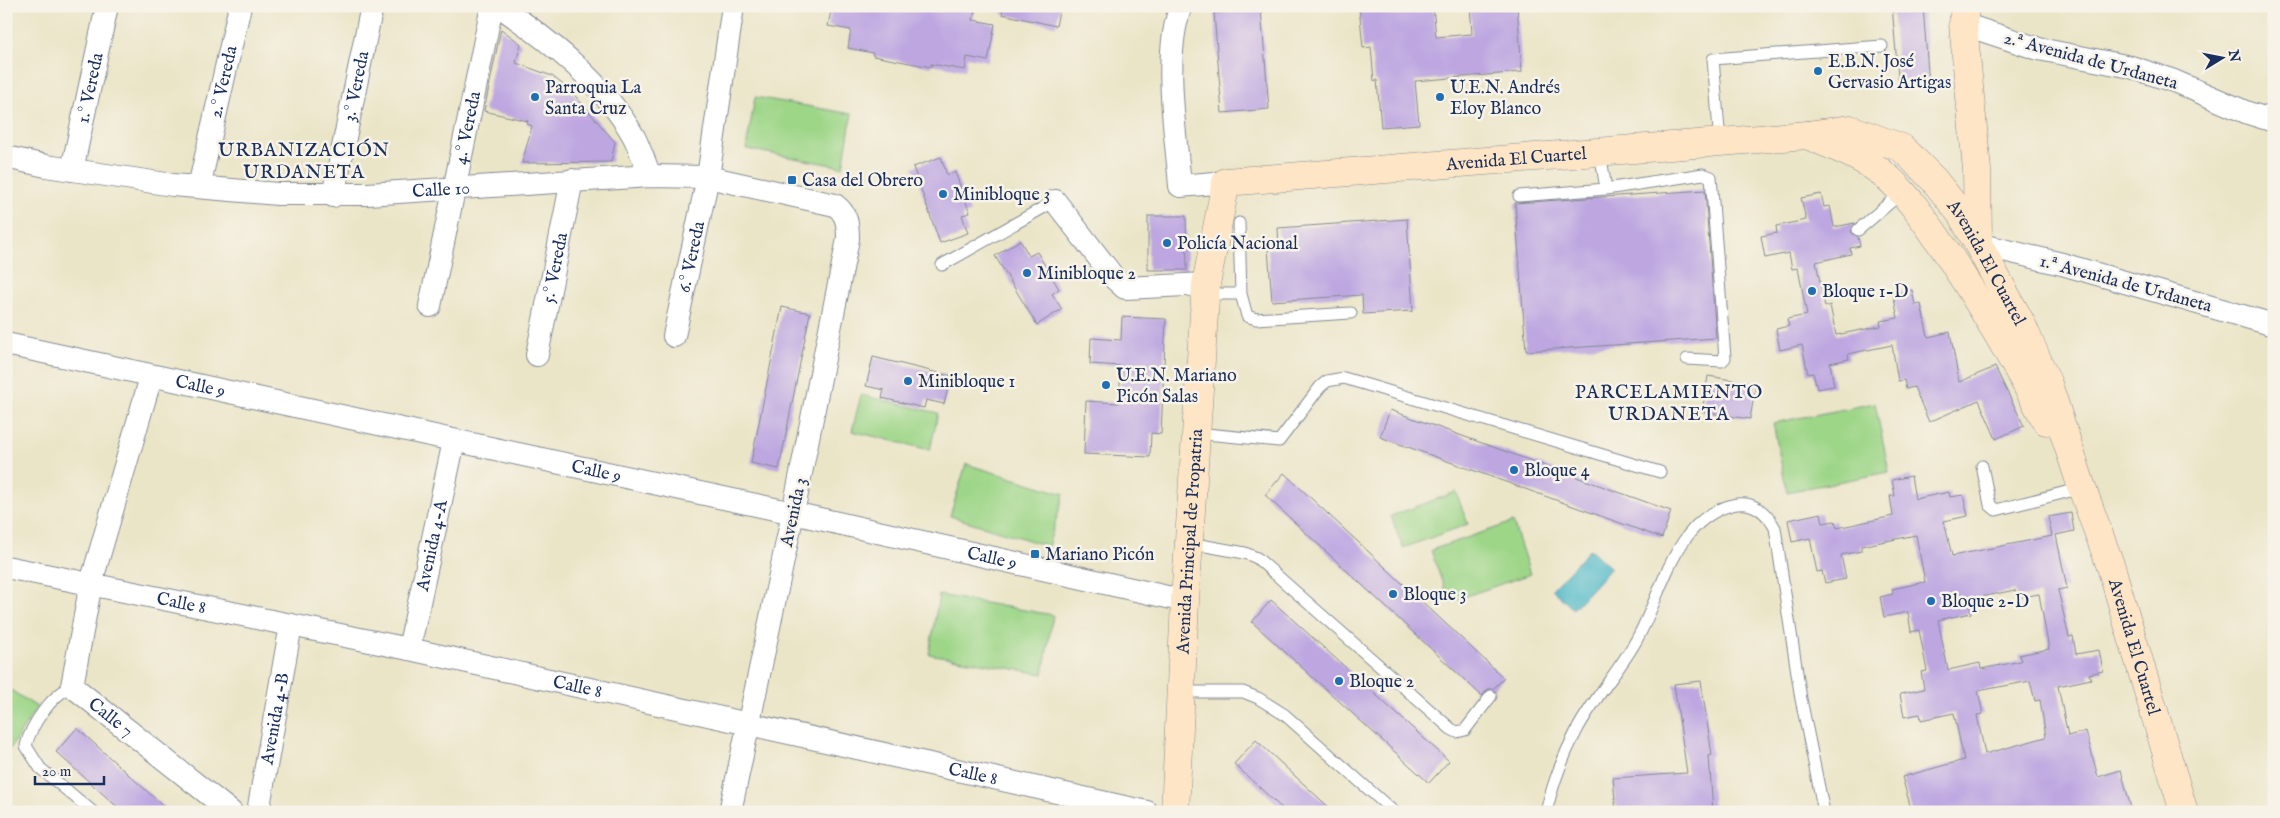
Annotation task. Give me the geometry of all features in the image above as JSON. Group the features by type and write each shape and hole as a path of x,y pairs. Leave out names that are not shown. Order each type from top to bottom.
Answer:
{"main road":[{"path":"1964,15 1977,170 1978,244 1970,264 1967,283"},
{"name":"Avenida El Cuartel","path":"1226,182 1342,171 1807,135 1850,129 1902,148 1934,180 1956,207 2021,323 2048,384 2081,486 2111,567 2184,812"},
{"name":"Avenida El Cuartel","path":"1807,135 1866,161 1884,174 1928,226 1967,283 2010,353 2081,486"},
{"name":"Avenida Principal de Propatria","path":"1175,812 1182,692 1184,601 1206,289 1226,182"},
{"path":"1928,226 1978,244"}],"street":[{"name":"1.° Vereda","path":"72,170 107,6"},
{"name":"2.° Vereda","path":"199,187 240,6"},
{"name":"3.° Vereda","path":"333,196 372,6"},
{"name":"6.° Vereda","path":"674,336 708,177 733,6"},
{"path":"1181,6 1172,44 1173,100 1180,186 1226,182"},
{"path":"505,8 545,40 600,91 634,137 650,176"},
{"name":"4.° Vereda","path":"430,306 453,188 505,8"},
{"name":"2.ª Avenida de Urdaneta","path":"1964,15 2039,49 2131,67 2174,81 2248,113 2273,118"},
{"name":"Calle 10","path":"6,157 72,170 199,187 278,194 333,196 650,176 708,177 834,205 843,212"},
{"name":"5.° Vereda","path":"537,355 572,180"},
{"path":"1055,201 1115,279 1126,288 1206,289"},
{"name":"Avenida 3","path":"730,812 848,239 848,223 843,212"},
{"name":"1.ª Avenida de Urdaneta","path":"1978,244 2062,264 2274,325"},
{"name":"Calle 9","path":"6,344 151,377 793,513 1184,601"},
{"name":"Calle 7","path":"151,377 91,583 72,686 231,812"},
{"name":"Avenida 4-A","path":"409,649 454,441"},
{"name":"Calle 8","path":"6,567 409,649 1147,812"},
{"name":"Avenida 4-B","path":"258,812 291,625"}],"lane":[{"path":"1720,142 1713,59 1882,46"},
{"path":"1600,152 1606,189"},
{"path":"1520,196 1606,189 1704,174 1708,175 1713,181 1725,358 1722,361 1687,359"},
{"path":"1858,230 1901,193"},
{"path":"942,265 1055,201"},
{"path":"1239,222 1241,294 1244,312 1250,319 1351,314"},
{"path":"1206,289 1241,294"},
{"path":"1196,433 1278,441 1320,387 1327,381 1344,378 1660,472"},
{"path":"1982,466 1990,505 1996,510 2081,486"},
{"path":"1546,812 1552,786 1577,729 1638,638 1679,548 1695,525 1707,516 1741,503 1757,506 1768,516 1775,528 1802,699 1824,812"},
{"path":"1189,542 1245,553 1257,558 1451,729 1457,732 1465,730 1491,696"},
{"path":"72,686 62,690 52,701 28,735 26,746 40,768 94,812"},
{"path":"1182,692 1243,692 1258,698 1285,715 1394,812"}],"green space":[{"path":"755,97 852,114 843,167 746,149"},
{"path":"861,395 938,413 930,450 852,431"},
{"path":"1875,403 1889,472 1787,492 1773,423"},
{"path":"966,464 1064,494 1048,546 950,516"},
{"path":"1456,492 1468,524 1403,548 1391,516"},
{"path":"1513,522 1530,574 1449,602 1431,550"},
{"path":"939,595 1053,615 1043,674 929,654"},
{"path":"6,687 37,707 8,752 6,751"}],"water":[{"path":"1590,549 1611,568 1573,609 1552,589"}],"building":[{"path":"832,6 976,6 973,20 995,24 988,61 967,57 965,70 931,64 931,67 873,56 873,53 848,48 851,30 828,26"},
{"path":"1003,6 1060,6 1056,26 1002,14"},
{"path":"1359,6 1433,6 1436,37 1472,34 1470,6 1517,6 1522,72 1415,81 1419,124 1381,127 1377,80 1374,81 1371,47 1363,48"},
{"path":"1892,6 1923,6 1929,85 1899,88"},
{"path":"1261,9 1269,109 1222,113 1214,13"},
{"name":"Parroquia La Santa Cruz","path":"501,29 521,44 516,63 552,76 571,91 615,142 611,162 522,163 532,126 527,124 528,121 484,111"},
{"name":"Minibloque 3","path":"941,157 947,175 955,172 970,213 962,215 968,233 940,243 913,167"},
{"path":"1705,190 1716,338 1526,351 1515,203"},
{"name":"Bloque 1-D","path":"1821,194 1824,207 1830,206 1834,227 1855,223 1851,232 1858,237 1860,246 1850,248 1851,254 1816,262 1825,307 1830,305 1836,335 1881,326 1880,321 1898,318 1893,294 1912,290 1915,305 1921,304 1928,337 1950,332 1959,382 1995,367 2024,426 1996,439 1979,400 1929,422 1914,387 1906,389 1904,380 1898,381 1892,345 1848,354 1849,359 1830,363 1834,386 1817,389 1813,373 1808,374 1802,345 1780,350 1776,329 1789,326 1787,319 1807,315 1798,268 1792,269 1789,253 1765,258 1761,236 1777,233 1776,226 1806,220 1801,198"},
{"name":"Policía Nacional","path":"1148,216 1186,216 1187,270 1148,270"},
{"path":"1407,219 1413,311 1363,314 1362,295 1272,301 1268,249 1279,248 1278,228"},
{"name":"Minibloque 2","path":"1020,240 1029,256 1037,252 1059,289 1052,294 1062,309 1037,325 995,256"},
{"path":"782,307 810,313 779,469 751,463"},
{"path":"1122,317 1166,319 1161,434 1151,433 1150,457 1084,454 1086,401 1119,403 1121,366 1090,364 1091,338 1121,340"},
{"name":"Minibloque 1","path":"873,357 951,376 944,404 926,400 924,408 882,398 884,390 866,386"},
{"path":"1708,376 1756,384 1750,419 1702,412"},
{"name":"Bloque 4","path":"1390,410 1671,511 1662,538 1380,437"},
{"name":"Bloque 3","path":"1284,473 1504,678 1493,689 1488,689 1482,696 1265,495"},
{"path":"1911,476 1915,499 1949,492 1950,497 1963,495 1968,516 1944,521 1952,556 2052,536 2048,517 2071,513 2074,531 2056,535 2067,588 2058,590 2069,637 2073,636 2076,654 2099,650 2103,671 2089,674 2091,679 2058,686 2068,736 2086,731 2098,777 2121,770 2132,812 1912,812 1902,777 1964,760 1954,713 1921,720 1920,714 1904,717 1900,694 1924,689 1921,672 1927,671 1919,630 1911,632 1908,612 1884,617 1880,597 1893,594 1892,589 1925,582 1916,535 1861,546 1861,551 1841,555 1846,579 1825,583 1822,571 1817,572 1810,538 1792,542 1788,520 1821,513 1823,523 1835,521 1837,528 1893,516 1890,496 1895,496 1892,480","holes":["2015,590 2017,598 2039,594 2049,649 2019,655 2021,661 1981,669 1980,663 1948,670 1938,620 1971,613 1970,607 1982,604 1981,597","2030,681 2035,701 2040,700 2046,737 1985,754 1977,715 1983,714 1978,691"]},
{"name":"Bloque 2","path":"1271,600 1449,761 1429,783 1252,622"},
{"path":"1701,681 1712,755 1709,756 1713,812 1616,812 1613,778 1687,773 1674,684"},
{"path":"77,728 170,812 123,812 56,752"},
{"path":"1256,740 1334,812 1286,812 1234,764"}],"place":[{"name":"E.B.N. José Gervasio Artigas","path":"1818,71"},
{"name":"Parroquia La Santa Cruz","path":"535,97"},
{"name":"U.E.N. Andrés Eloy Blanco","path":"1440,97"},
{"name":"Casa del Obrero","path":"792,180"},
{"name":"Minibloque 3","path":"943,194"},
{"name":"Policía Nacional","path":"1167,243"},
{"name":"Minibloque 2","path":"1027,273"},
{"name":"Bloque 1-D","path":"1812,291"},
{"name":"Minibloque 1","path":"908,381"},
{"name":"U.E.N. Mariano Picón Salas","path":"1106,385"},
{"name":"Bloque 4","path":"1514,470"},
{"name":"Mariano Picón","path":"1035,554"},
{"name":"Bloque 3","path":"1393,594"},
{"name":"Bloque 2-D","path":"1931,601"},
{"name":"Bloque 2","path":"1339,681"}],"district":[{"name":"URBANIZACIÓN URDANETA","path":"304,160"},
{"name":"PARCELAMIENTO URDANETA","path":"1669,402"}]}
